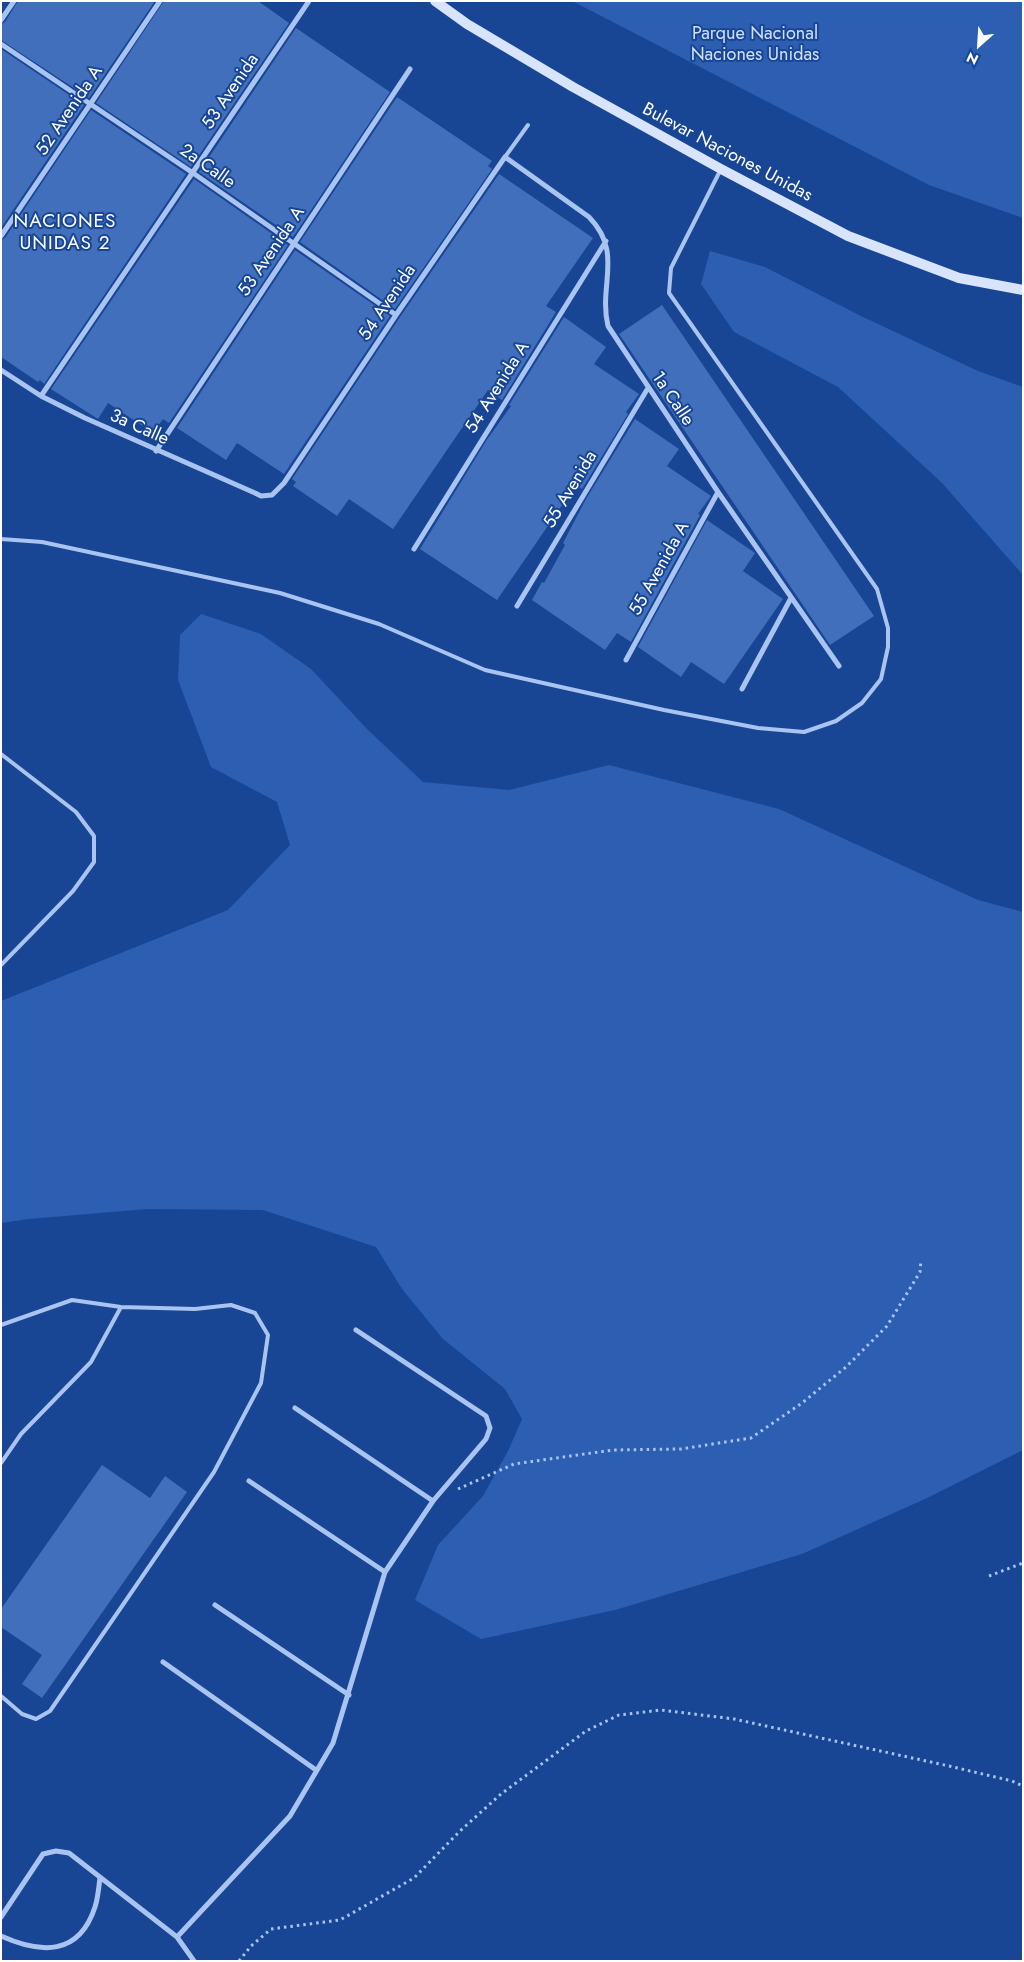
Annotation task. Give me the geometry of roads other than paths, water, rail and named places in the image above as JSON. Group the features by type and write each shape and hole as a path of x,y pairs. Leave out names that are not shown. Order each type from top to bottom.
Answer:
{"main road":[{"name":"Bulevar Naciones Unidas","path":"435,1 467,24 573,87 721,169 848,236 960,278 1023,290"}],"street":[{"path":"1,20 14,1"},
{"name":"52 Avenida A","path":"1,236 160,1"},
{"name":"53 Avenida","path":"41,396 309,1"},
{"name":"2a Calle","path":"1,44 92,104 396,314"},
{"name":"53 Avenida A","path":"156,451 410,69"},
{"name":"1a Calle","path":"505,157 589,217 599,227 606,241 608,254 606,310 608,326 718,492 839,666"},
{"name":"54 Avenida","path":"272,495 284,483 396,314 505,157"},
{"name":"54 Avenida A","path":"414,549 606,241"},
{"name":"3a Calle","path":"1,370 41,396 156,451 261,496 272,495"},
{"name":"55 Avenida","path":"517,606 648,388"},
{"name":"55 Avenida A","path":"626,660 718,492"},
{"path":"742,689 791,598"},
{"path":"177,1937 290,1816 333,1743 385,1572 433,1501 486,1439 490,1428 486,1416 356,1330"},
{"path":"295,1408 433,1501"},
{"path":"249,1481 385,1572"},
{"path":"215,1605 349,1695"},
{"path":"163,1662 316,1770"},
{"path":"1,1917 43,1854 56,1851 69,1853 177,1937 194,1961"},
{"path":"1,1936 22,1945 43,1948 61,1947 76,1939 88,1924 95,1906 100,1877"}],"lane":[{"name":"54 Avenida","path":"505,157 528,126"},
{"path":"1,539 42,542 280,593 379,624 485,670 628,702 758,728 804,732 836,721 862,703 881,679 888,647 888,628 877,589 669,293 671,268 721,169"},
{"path":"1,754 76,812 94,836 94,862 73,892 1,965"},
{"path":"1,1324 72,1300 121,1306 195,1309 231,1305 255,1313 268,1335 261,1383 214,1472 50,1712 36,1719 22,1714 1,1696"},
{"path":"1,1463 21,1434 91,1362 121,1306"}],"district":[{"name":"NACIONES UNIDAS 2","path":"65,233"}],"park label":[{"name":"Parque Nacional Naciones Unidas","path":"755,45"}]}
